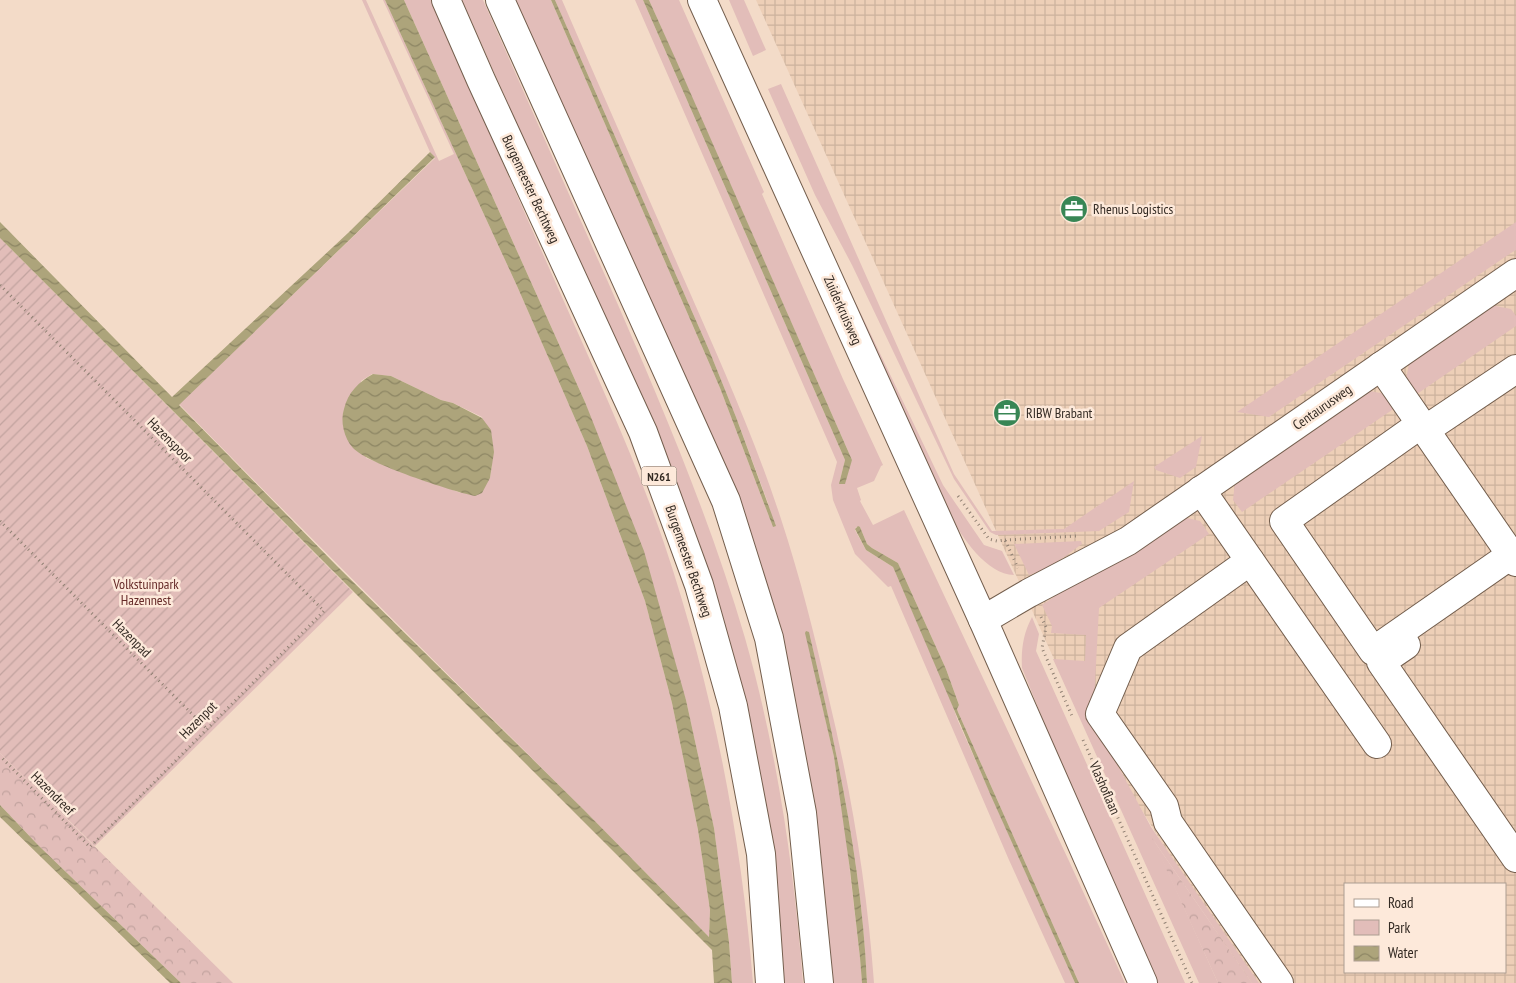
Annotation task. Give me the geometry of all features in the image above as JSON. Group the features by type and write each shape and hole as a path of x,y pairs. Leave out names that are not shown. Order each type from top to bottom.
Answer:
{"main road":[{"name":"Burgemeester Bechtweg","path":"446,0 480,80 643,432 699,585 733,706 762,854 770,983"},
{"path":"500,0 722,492 769,638 802,812 819,983"},
{"name":"Zuiderkruisweg","path":"702,0 983,620"},
{"name":"Centaurusweg","path":"983,620 1128,540 1381,366 1512,285"},
{"path":"1381,366 1514,563"},
{"path":"1514,563 1374,651 1284,521 1423,427 1516,369"},
{"path":"1201,490 1377,744"},
{"path":"1250,561 1128,648 1100,714 1164,806 1168,822 1279,983"},
{"path":"1514,563 1381,662 1516,858"},
{"path":"983,620 1143,983"}],"path":[{"name":"Hazenspoor","path":"0,286 324,611"},
{"name":"Hazenpad","path":"0,521 206,728"},
{"path":"1005,540 1079,536"},
{"path":"1029,593 1046,627 1042,648 1074,720"},
{"name":"Hazenpot","path":"90,847 324,611"},
{"name":"Vlashoflaan","path":"1082,738 1192,983"},
{"name":"Hazendreef","path":"0,756 90,847"}],"shaded area":[{"path":"756,0 1516,0 1516,983 1248,983 1068,690"}],"green space":[{"path":"362,0 366,0 439,161 454,154 383,0 385,0 517,286 587,446 645,601 672,703 698,830 710,910 709,937 179,404 435,158 430,152","holes":["372,374 391,376 482,417 492,466 490,478 461,493 366,458 361,381"]},
{"path":"404,0 431,0 616,419 664,543 696,651 722,760 741,871 753,983 732,983 729,942 714,828 686,700 585,402"},
{"path":"462,0 483,0 646,370 716,547 745,638 775,766 795,896 803,983 781,983 776,918 641,405"},
{"path":"515,0 551,0 720,388 773,527 768,503 709,350 555,0 562,0 722,367 770,488 807,607 844,766 867,910 874,983 867,983 860,894 854,850 838,762 809,632 819,692 834,757 845,829 862,983 831,983 773,634"},
{"path":"635,0 643,0 845,460 839,484 852,460 649,0 679,0 764,192 762,194 843,379 883,465 874,481 857,488 860,501 873,525 904,510 1125,983 1079,983 958,712 959,705 946,669 898,563 867,544 860,527 856,527 855,530 866,550 893,567 958,721 1075,983 1065,983 1009,860 891,586 888,587 855,554 833,500 831,485 837,462"},
{"path":"729,0 744,0 766,50 753,56"},
{"path":"781,84 954,474 992,531 1064,529 1134,481 1129,512 1099,531 996,535 990,532 954,479 852,265 815,195 768,89"},
{"path":"762,96 818,224 943,485 984,545 1002,551 1014,575 994,569 985,562 968,543 950,515 757,104"},
{"path":"1516,222 1516,250 1269,417 1237,412"},
{"name":"Volkstuinpark Hazennest","path":"0,238 353,592 95,846 0,753"},
{"path":"1485,304 1511,309 1516,316 1516,326 1417,394 1406,379 1411,354"},
{"path":"1360,389 1385,394 1395,408 1242,512 1233,500 1236,473"},
{"path":"1202,436 1196,467 1180,478 1156,470 1154,467"},
{"path":"1174,515 1200,521 1209,534 1099,608 1093,720 1151,827 1259,983 1252,983 1154,841 1218,983 1199,983 1053,659 1085,661 1086,635 1051,633 1052,626 1042,605"},
{"path":"1081,541 1082,544 1057,562 1029,575 1014,544"},
{"path":"1032,617 1039,634 1036,651 1185,983 1157,983 1072,792 1022,668 1023,642"},
{"path":"0,753 233,983 181,983 38,845 0,805"},
{"path":"1152,838 1252,983 1218,983"}],"water":[{"path":"385,0 404,0 585,402 644,551 686,700 714,828 729,942 732,983 714,983 712,950 0,238 0,222 172,397 348,233 430,152 435,157 179,405 337,566 583,809 709,937 710,910 698,830 672,703 645,601 587,446 517,286"},
{"path":"551,0 555,0 709,350 776,526 773,527 720,388"},
{"path":"643,0 649,0 852,460 845,484 839,484 845,460"},
{"path":"373,374 391,376 482,418 491,430 494,452 490,478 482,493 475,496 430,483 375,462 353,448 347,439 344,429 342,419 344,409 348,397 355,388"},
{"path":"858,526 867,544 898,563 946,669 959,705 958,712 1079,983 1075,983 991,796 893,567 866,550 855,529"},
{"path":"806,631 809,632 819,675 838,762 854,850 860,894 867,983 862,983 850,870 834,757"},
{"path":"0,805 38,845 181,983 170,983 0,817"}],"place":[{"name":"Rhenus Logistics","path":"1074,209"},
{"name":"RIBW Brabant","path":"1007,413"}]}
